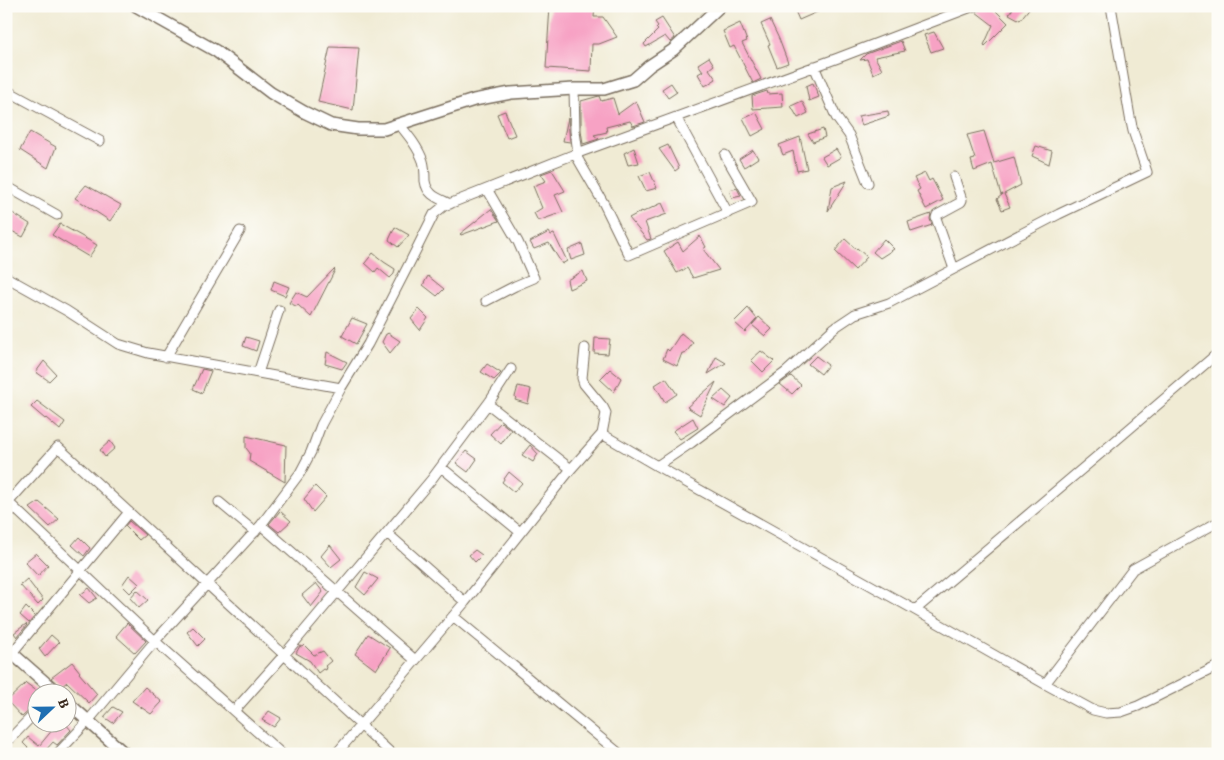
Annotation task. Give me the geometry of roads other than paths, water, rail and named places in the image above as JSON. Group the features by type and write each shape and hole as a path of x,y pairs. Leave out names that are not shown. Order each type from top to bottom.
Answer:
{"street":[{"path":"136,6 216,51 271,93 304,112 331,125 358,129 384,128 474,100 511,93 604,89 633,80 648,66 673,50 720,6"},
{"path":"57,754 88,721 155,641 258,528 300,473 340,388 368,344 434,214 444,206 577,154 814,66 954,10 974,6"},
{"path":"657,466 786,372 834,328 855,314 889,303 1059,214 1147,172 1133,131 1111,6"},
{"path":"814,66 836,117 849,135 868,183"},
{"path":"574,89 577,154 629,255 752,202 725,155"},
{"path":"6,90 100,141"},
{"path":"676,117 728,213"},
{"path":"399,124 418,149 424,162 425,182 434,214"},
{"path":"954,177 962,200 937,215 936,218 954,269"},
{"path":"6,186 57,215"},
{"path":"486,301 534,278 515,237 487,189"},
{"path":"429,192 450,204"},
{"path":"166,356 240,231"},
{"path":"6,277 67,311 118,344 148,353 340,388"},
{"path":"258,373 279,310"},
{"path":"336,754 453,616 571,469 602,434 606,413 604,407 584,384 582,378 584,348"},
{"path":"915,610 1218,353"},
{"path":"234,711 284,655 441,468 511,370"},
{"path":"488,404 571,469"},
{"path":"602,434 1093,710 1106,713 1121,712 1138,706 1218,666"},
{"path":"282,754 155,641 7,502 58,447 392,754"},
{"path":"441,468 520,532"},
{"path":"219,502 258,528 337,592 415,660"},
{"path":"44,682 9,651 129,512"},
{"path":"1045,684 1133,569 1218,522"},
{"path":"387,533 464,602"},
{"path":"453,616 620,754"},
{"path":"78,712 125,754"},
{"path":"6,743 28,720"}]}
